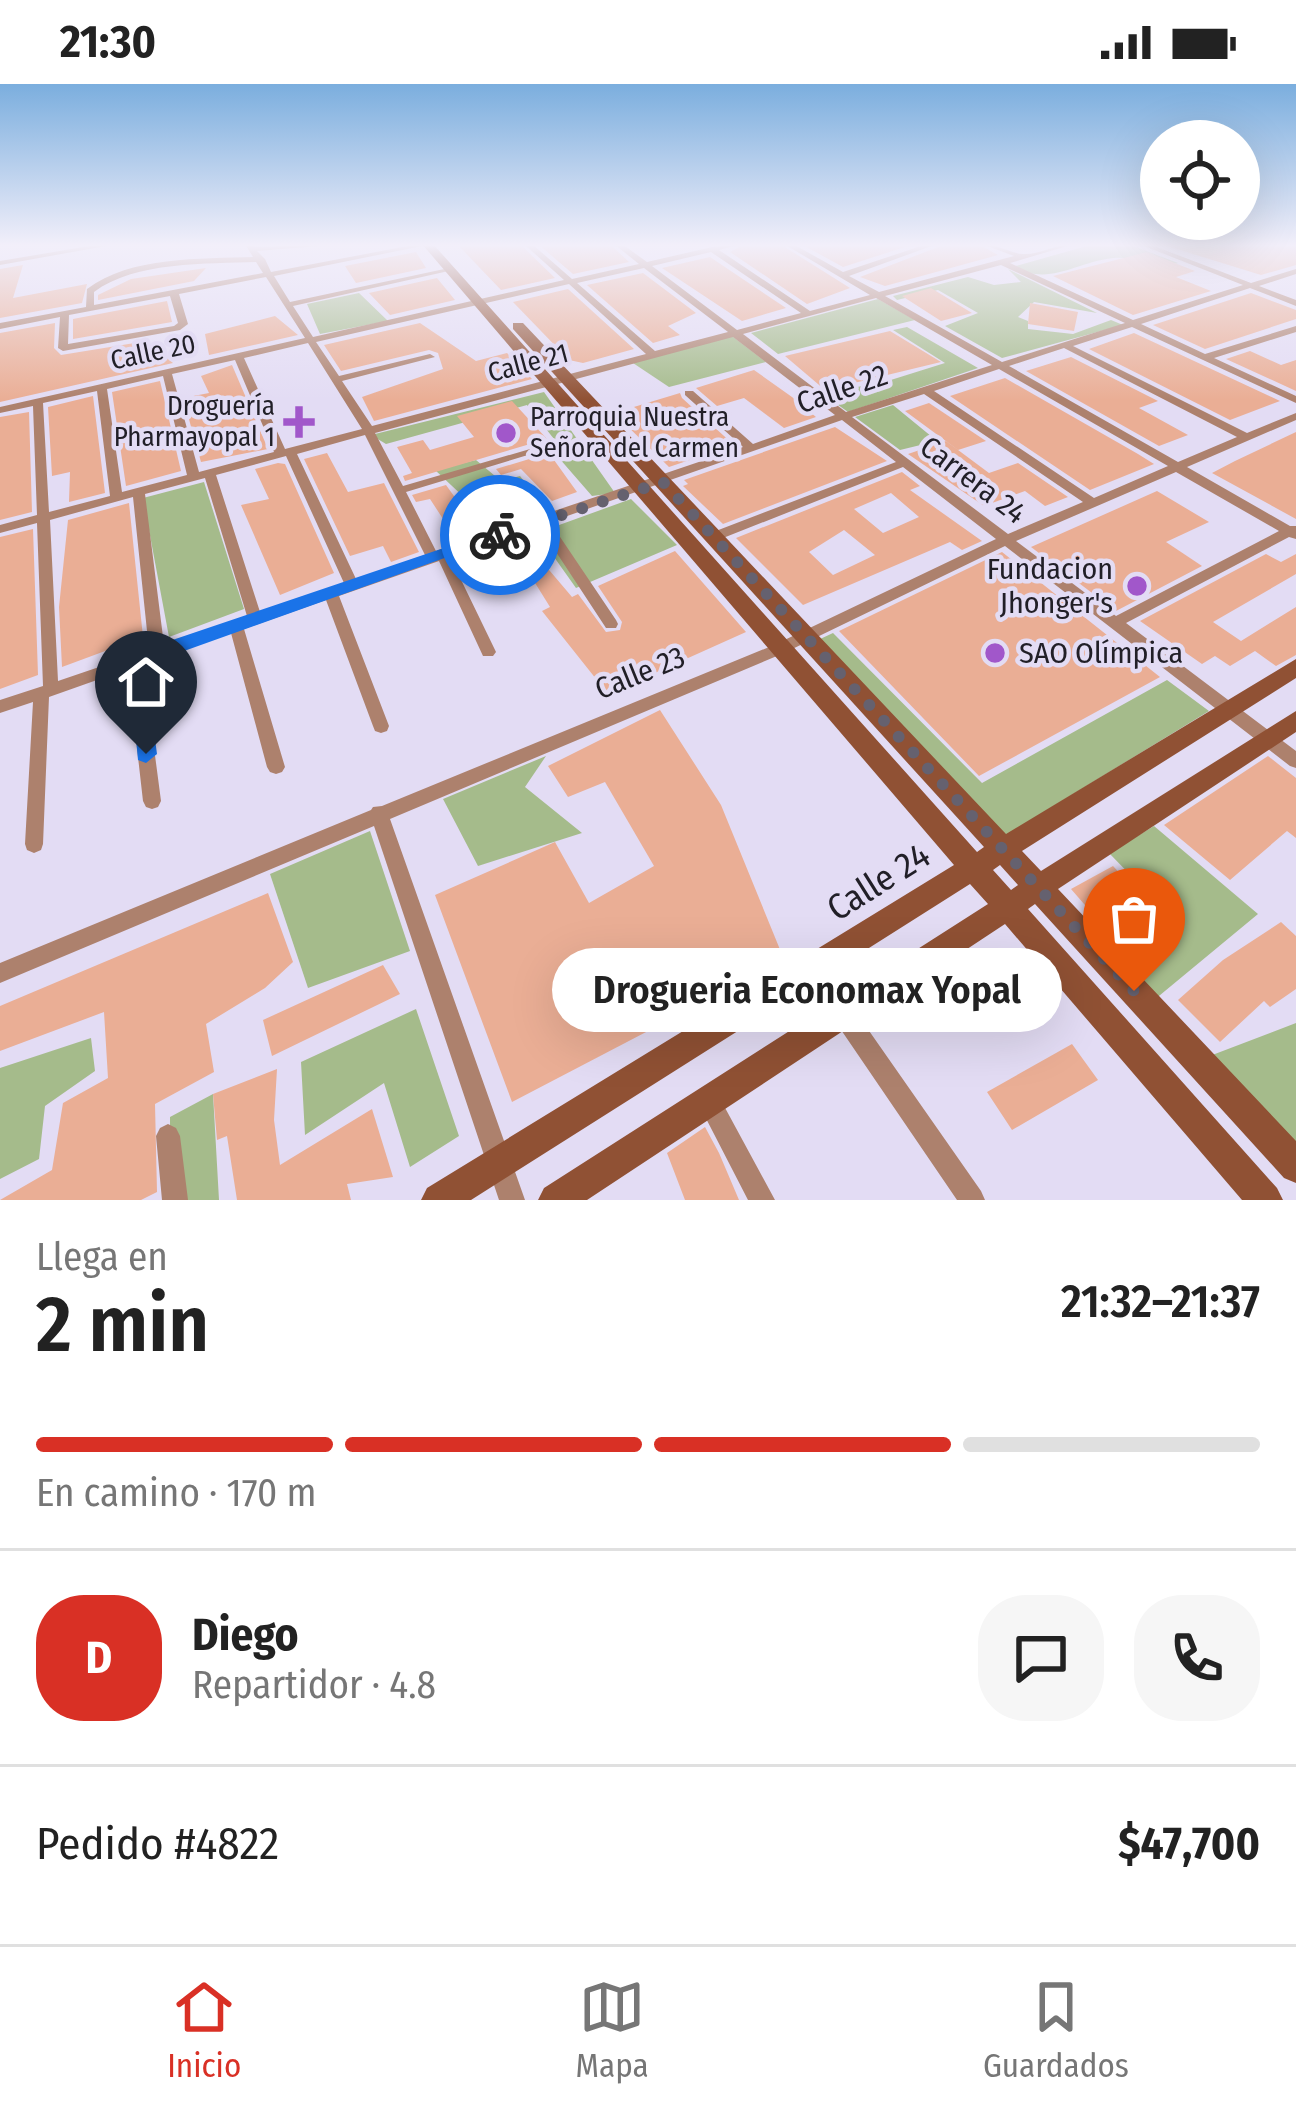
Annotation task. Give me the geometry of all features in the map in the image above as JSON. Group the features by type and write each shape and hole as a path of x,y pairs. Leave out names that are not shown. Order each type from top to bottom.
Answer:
{"street":[{"path":"90,296 91,309"},
{"path":"0,326 154,296"},
{"path":"65,314 63,348 177,328 183,324 175,296"},
{"path":"287,296 369,431 488,652"},
{"path":"292,304 329,296"},
{"path":"480,296 487,302"},
{"path":"483,296 653,486 779,649 1265,1200"},
{"name":"Calle 20","path":"0,410 512,296"},
{"path":"587,296 651,353"},
{"name":"Carrera 24","path":"688,296 1296,761"},
{"path":"782,296 806,312"},
{"name":"Calle 21","path":"0,529 867,296"},
{"path":"879,296 1294,531"},
{"path":"1074,296 1296,400"},
{"name":"Calle 22","path":"0,707 437,555 653,486 844,416 1221,296"},
{"path":"1205,357 1296,329"},
{"path":"1067,346 1248,438"},
{"path":"338,379 430,357"},
{"path":"239,358 352,586"},
{"path":"167,373 255,620"},
{"path":"101,388 117,498"},
{"path":"926,390 1093,503"},
{"path":"689,393 752,449"},
{"path":"34,844 46,691 38,402"},
{"name":"Calle 23","path":"0,973 779,649 1006,540 1296,416"},
{"path":"400,490 558,444"},
{"path":"713,537 906,463"},
{"path":"653,486 713,537 1296,1166"},
{"path":"139,492 157,653"},
{"path":"543,522 611,624"},
{"path":"1115,622 1294,531"},
{"path":"331,593 381,726"},
{"path":"236,626 276,767"},
{"path":"135,661 152,801"},
{"name":"Calle 24","path":"440,1200 1296,667"},
{"path":"556,1200 1296,720"},
{"path":"379,813 512,1200"},
{"path":"843,1012 972,1200"},
{"path":"709,1101 762,1200"},
{"path":"168,1136 175,1200"}],"green space":[{"path":"362,296 388,321 320,334 307,304"},
{"path":"949,296 1063,296 1097,313 1034,302 1018,317 1028,321 1028,329 1073,334 1111,320 1123,325 1002,358 945,326 978,313"},
{"path":"878,299 915,320 778,354 751,333"},
{"path":"907,327 978,368 848,412 820,392 878,384 945,363 893,330"},
{"path":"732,336 766,362 669,387 633,363"},
{"path":"544,392 615,493 592,496 552,450 554,439 527,405 386,444 371,435"},
{"path":"893,405 937,441 900,450 855,417"},
{"path":"476,460 501,481 520,476 545,508 515,521 491,495 468,501 435,470"},
{"path":"204,482 244,609 169,637 143,498"},
{"path":"631,499 677,545 576,588 537,533"},
{"path":"833,633 982,783 1167,680 1209,711 1003,837 818,640"},
{"path":"546,756 525,787 582,833 478,866 443,799"},
{"path":"1154,826 1258,914 1142,1010 1098,958 1171,917 1109,853"},
{"path":"370,831 410,951 308,988 270,874"},
{"path":"416,1009 459,1136 410,1167 384,1083 305,1135 301,1062"},
{"path":"1296,1023 1296,1149 1207,1057"},
{"path":"91,1038 95,1071 45,1106 39,1159 0,1179 0,1068"},
{"path":"213,1094 219,1200 170,1200 170,1117"}],"building":[{"path":"0,296 84,296 82,303 0,318"},
{"path":"372,296 452,296 455,300 390,315"},
{"path":"576,296 634,349 583,363 569,360 513,302"},
{"path":"600,296 674,296 696,313 668,326 680,335 653,343"},
{"path":"704,296 768,296 786,308 742,321"},
{"path":"795,296 828,296 807,304"},
{"path":"902,296 944,296 972,313 941,321"},
{"path":"1094,296 1194,296 1133,315"},
{"path":"1242,296 1259,296 1296,310 1296,319 1205,349 1153,325"},
{"path":"167,301 172,322 73,339 73,319"},
{"path":"1030,303 1078,312 1074,331 1028,324"},
{"path":"275,316 298,335 209,355 205,334"},
{"path":"55,323 54,348 61,355 147,341 173,363 0,402 0,333"},
{"path":"420,323 476,361 507,353 532,379 374,421 362,397 443,369 438,353 429,350 341,371 324,345"},
{"path":"890,331 941,362 825,390 785,356"},
{"path":"1134,333 1280,401 1230,420 1089,349"},
{"path":"1250,351 1281,365 1296,360 1296,391 1226,359"},
{"path":"1071,357 1158,401 1139,408 1188,435 1159,446 1026,371"},
{"path":"232,365 268,449 201,462 183,398 209,393 201,376"},
{"path":"754,370 816,417 784,428 744,398 717,406 696,388"},
{"path":"1005,378 1154,464 1090,490 950,396"},
{"path":"160,381 181,471 126,486 112,392"},
{"path":"680,393 734,445 669,467 614,413"},
{"path":"93,396 105,493 69,502 70,472 52,476 48,407"},
{"path":"512,401 547,439 405,481 403,476 412,473 397,447 423,440 430,450 474,437 457,416"},
{"path":"929,403 986,441 958,450 905,411"},
{"path":"29,412 32,512 0,520 0,417"},
{"path":"835,427 887,461 723,524 683,486 688,484 684,480"},
{"path":"1296,432 1296,519 1212,473 1235,461"},
{"path":"946,441 989,473 1018,463 1068,497 1045,506 1025,491 984,506 908,454"},
{"path":"327,453 348,492 384,483 419,552 391,562 383,546 350,556 304,459"},
{"path":"549,453 577,492 552,501 521,469 501,475 496,469"},
{"path":"285,464 334,573 280,595 241,505 269,499 255,469"},
{"path":"902,472 920,486 910,490 982,541 962,550 950,542 803,605 736,538","holes":["891,493 919,517 883,533 854,509","844,530 875,555 833,575 809,552"]},
{"path":"446,485 467,514 445,522 430,499 416,502 412,495"},
{"path":"1157,491 1209,522 1166,542 1202,566 1116,611 1031,547"},
{"path":"129,503 143,637 62,667 59,607 68,520"},
{"path":"33,529 38,675 0,689 0,537"},
{"path":"529,535 544,564 572,597 578,594 606,632 620,630 622,622 598,586 675,551 746,632 608,694 542,611 550,607 527,570 480,588 462,558"},
{"name":"SAO Olímpica","path":"1002,552 1160,677 979,776 839,631"},
{"path":"1266,554 1281,562 1296,554 1296,574 1213,622 1241,641 1296,607 1296,655 1276,666 1255,651 1230,666 1215,656 1202,664 1140,621"},
{"path":"660,710 721,805 781,952 717,995 512,1102 435,895 555,842 589,903 654,866 605,782 568,797 548,766"},
{"path":"1268,756 1296,778 1296,838 1287,831 1230,880 1164,825"},
{"path":"1113,866 1154,910 1111,935 1071,889"},
{"path":"268,893 293,962 265,988 206,1024 214,1072 155,1104 157,1192 141,1200 0,1200 52,1170 63,1103 108,1078 104,1012 0,1051 0,1006"},
{"path":"1281,922 1296,936 1296,989 1270,1007 1264,1001 1220,1042 1178,1000 1223,960"},
{"path":"383,965 400,994 272,1056 263,1020"},
{"path":"1072,1044 1098,1080 1012,1130 987,1092"},
{"path":"277,1069 274,1120 280,1165 372,1109 393,1177 347,1184 351,1200 237,1200 227,1136 217,1140 213,1094"},
{"path":"705,1127 739,1200 685,1200 667,1153"}],"way so far":[{"path":"500,535 663,482 1134,991"}],"place":[{"name":"Droguería Pharmayopal 1","path":"299,422"},
{"name":"Parroquia Nuestra Señora del Carmen","path":"506,433"},
{"name":"Fundacion Jhonger's","path":"1137,586"},
{"name":"SAO Olímpica","path":"995,653"},
{"name":"Drogueria Economax Yopal","path":"1134,991"}],"route":[{"path":"146,754 135,661 500,535"}]}
